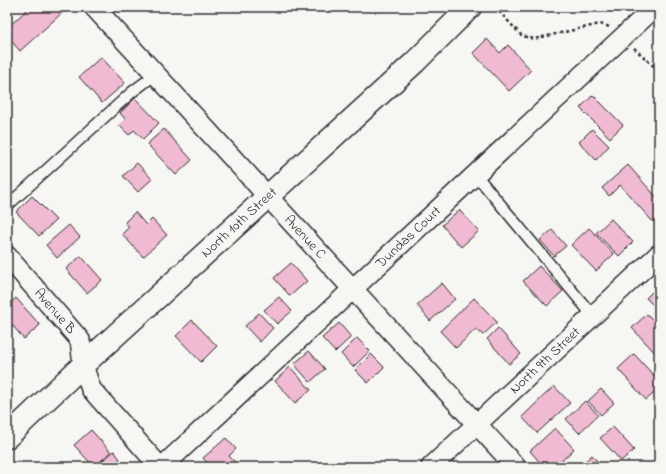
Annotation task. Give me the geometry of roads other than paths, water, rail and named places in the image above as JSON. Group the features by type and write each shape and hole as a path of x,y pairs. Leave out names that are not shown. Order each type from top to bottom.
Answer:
{"street":[{"name":"Avenue C","path":"94,7 516,467"},
{"name":"North 10th Street","path":"7,437 83,365 414,62 470,7"},
{"name":"Dundas Court","path":"161,467 655,7"},
{"name":"North 9th Street","path":"431,467 659,254"},
{"name":"Avenue B","path":"7,256 80,340 83,365 91,389 161,467"}],"lane":[{"path":"7,206 132,92 156,74"},
{"path":"476,175 593,316"}]}
